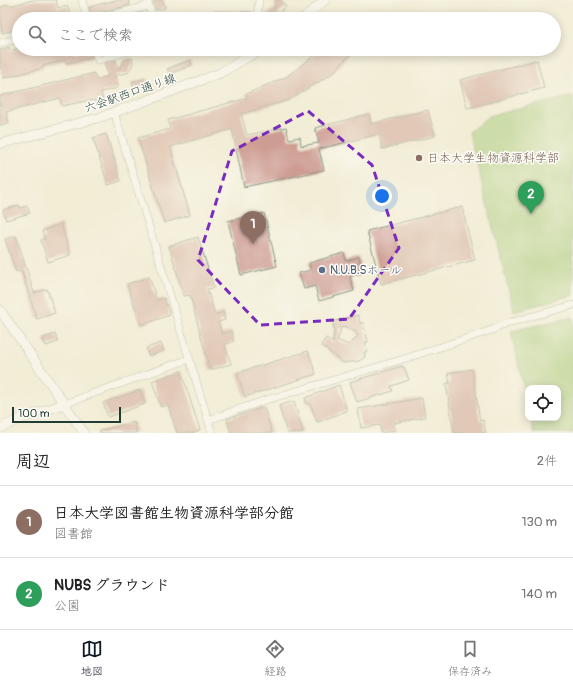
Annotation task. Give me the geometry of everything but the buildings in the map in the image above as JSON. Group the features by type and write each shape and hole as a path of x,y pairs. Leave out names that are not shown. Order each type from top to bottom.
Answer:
{"street":[{"path":"82,0 85,12"},
{"path":"258,12 259,0"},
{"path":"311,12 325,0"},
{"path":"119,12 148,3"},
{"path":"0,43 12,40"},
{"path":"97,56 98,60 112,56"},
{"name":"六会駅西口通り線","path":"0,144 114,112 220,73 250,56"},
{"path":"114,112 212,433"},
{"path":"208,420 266,400 407,358 492,330 508,323 573,305"},
{"path":"0,310 84,433"},
{"path":"0,428 190,359"}],"highlighted area":[{"path":"308,111 372,165 399,248 349,319 260,325 198,260 232,151"}],"green space":[{"path":"573,96 573,295 514,311 469,132 489,116"},
{"path":"573,317 573,433 534,433 531,421 561,421 561,385 525,385 525,394 511,331"}],"place":[{"name":"日本大学生物資源科学部","path":"419,158"},
{"name":"NUBS グラウンド","path":"531,214"},
{"name":"日本大学図書館生物資源科学部分館","path":"253,244"},
{"name":"N.U.B.Sホール","path":"322,270"}]}
